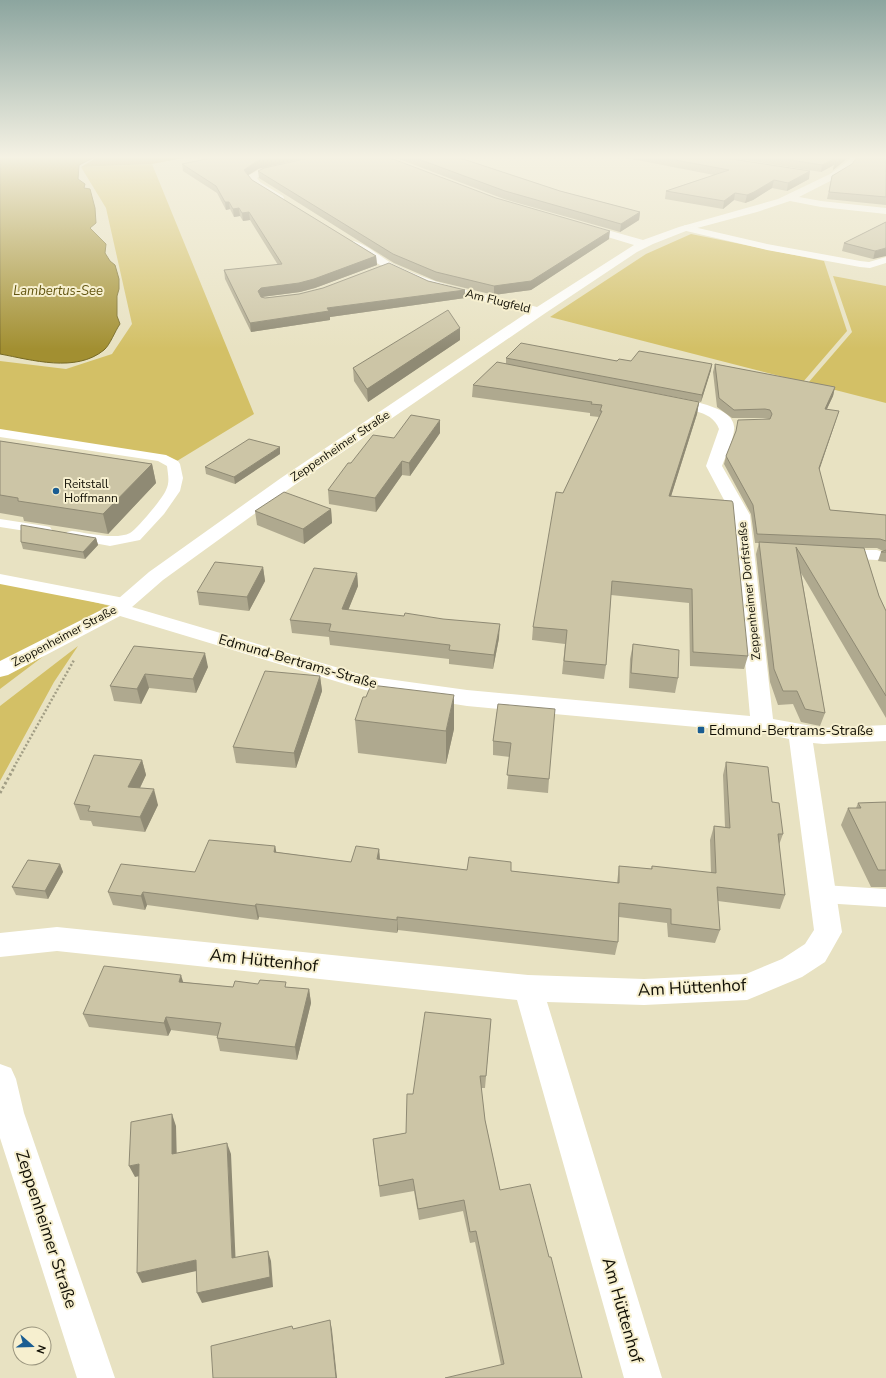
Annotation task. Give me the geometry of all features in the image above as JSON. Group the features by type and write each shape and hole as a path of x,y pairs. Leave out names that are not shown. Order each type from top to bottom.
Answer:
{"street":[{"name":"Zeppenheimer Straße","path":"0,670 121,606 156,576 287,482 467,362 539,311 644,244 685,228 714,220"},
{"path":"575,224 644,244"},
{"name":"Am Flugfeld","path":"343,238 389,266 432,285 539,311"},
{"path":"375,272 389,266"},
{"path":"467,362 491,366"},
{"name":"Zeppenheimer Dorfstraße","path":"654,399 709,410 734,424 727,429 714,466 720,480 728,491 741,515 752,549 762,725"},
{"name":"Edmund-Bertrams-Straße","path":"121,606 365,683 467,698 762,725 823,736 886,733"},
{"name":"Am Hüttenhof","path":"0,945 57,938 528,988 644,992 747,987 792,968 815,953 828,932 800,733"},
{"name":"Am Hüttenhof","path":"528,988 643,1378"},
{"name":"Zeppenheimer Straße","path":"0,1080 11,1120 96,1378"}],"lane":[{"path":"685,228 766,247 870,266 886,260"},
{"path":"0,433 161,458 173,464 176,478 174,491 159,511 134,537 110,541 0,523"},
{"path":"828,554 877,555"},
{"name":"Edmund-Bertrams-Straße","path":"0,579 121,606"},
{"path":"823,894 886,898"}],"path":[{"path":"0,793 54,694 78,655"}],"shaded area":[{"path":"109,220 175,220 254,414 177,461 0,432 0,361 66,369 112,354 132,324"},
{"path":"691,234 824,261 847,331 803,382 550,317 646,254"},
{"path":"833,276 886,286 886,403 808,383 852,332"},
{"path":"0,583 86,600 110,606 0,689"},
{"path":"78,646 54,682 0,781 0,706"}],"water":[{"name":"Lambertus-See","path":"0,220 96,220 96,223 90,228 106,244 105,253 110,261 115,265 119,279 117,316 120,324 106,348 93,357 67,363 54,363 0,354"}],"building":[{"path":"254,220 318,220 376,256 314,279 299,283 261,288 258,291 261,297 265,298 299,294 323,288 389,263 428,281 465,290 327,308 329,311 250,323 224,270 282,264"},
{"path":"338,220 573,220 610,231 531,281 494,286 436,272 393,254"},
{"path":"608,220 627,220 621,224"},
{"path":"886,222 886,248 875,251 844,243"},
{"path":"448,310 460,328 367,389 353,368"},
{"path":"521,343 617,361 619,359 631,361 639,351 712,364 702,395 506,358"},
{"path":"497,362 699,402 669,496 732,501 733,503 748,656 693,652 692,589 612,581 606,665 564,661 567,630 533,627 556,492 563,493 602,411 600,411 602,405 591,404 592,402 473,385"},
{"path":"715,364 835,387 825,409 839,411 819,468 830,510 886,515 886,541 880,539 757,534 753,505 726,456 736,431 738,420 770,419 772,414 770,410 765,409 734,410 719,398"},
{"path":"411,415 440,420 409,463 402,461 375,498 328,490 348,463 351,463 373,435 394,438"},
{"path":"249,439 280,447 234,477 205,467"},
{"path":"0,441 152,464 103,514 18,501 18,498 0,495"},
{"path":"284,492 331,509 303,529 255,511"},
{"path":"21,525 96,538 83,552 21,542"},
{"path":"759,542 864,548 879,596 886,611 886,696 796,547 825,713 805,709 797,691 783,691 774,669"},
{"path":"215,562 263,567 247,597 197,592"},
{"path":"314,568 357,573 342,609 404,616 405,613 443,619 500,624 494,655 449,650 450,645 329,631 331,624 290,620"},
{"path":"633,644 679,650 678,678 631,673"},
{"path":"134,646 205,653 193,679 145,674 137,689 110,686"},
{"path":"265,671 320,676 294,753 233,747"},
{"path":"371,685 454,695 446,731 355,720 363,697 366,697"},
{"path":"498,704 555,709 549,779 507,775 511,743 493,741"},
{"path":"94,755 142,760 128,787 154,789 140,817 88,811 90,806 74,804"},
{"path":"726,762 768,767 772,802 779,803 783,834 778,834 785,895 717,887 720,930 671,924 671,909 619,903 618,942 397,917 397,920 256,904 255,906 143,892 141,896 108,892 121,864 195,872 209,840 275,846 274,852 351,862 356,846 379,849 377,859 467,870 469,857 511,862 511,871 619,883 619,866 652,869 652,866 716,873 714,826 730,828"},
{"path":"886,802 886,870 878,870 848,808 861,808 858,803"},
{"path":"28,860 60,864 45,891 12,887"},
{"path":"104,966 181,975 179,982 233,987 235,981 258,984 260,980 286,982 285,987 309,989 295,1047 217,1038 221,1023 166,1017 164,1023 83,1014"},
{"path":"425,1012 491,1019 486,1076 480,1076 485,1120 500,1190 530,1184 549,1257 551,1257 582,1378 445,1378 504,1364 476,1231 470,1232 464,1200 418,1209 413,1179 379,1186 373,1139 406,1133 407,1094 413,1094"},
{"path":"172,1114 172,1154 227,1143 232,1258 268,1251 270,1277 197,1293 196,1260 137,1273 139,1164 129,1166 131,1122"},
{"path":"330,1320 336,1378 213,1378 211,1346 292,1326 293,1329"}],"place":[{"name":"Reitstall Hoffmann","path":"56,491"},
{"name":"Edmund-Bertrams-Straße","path":"701,730"}]}
